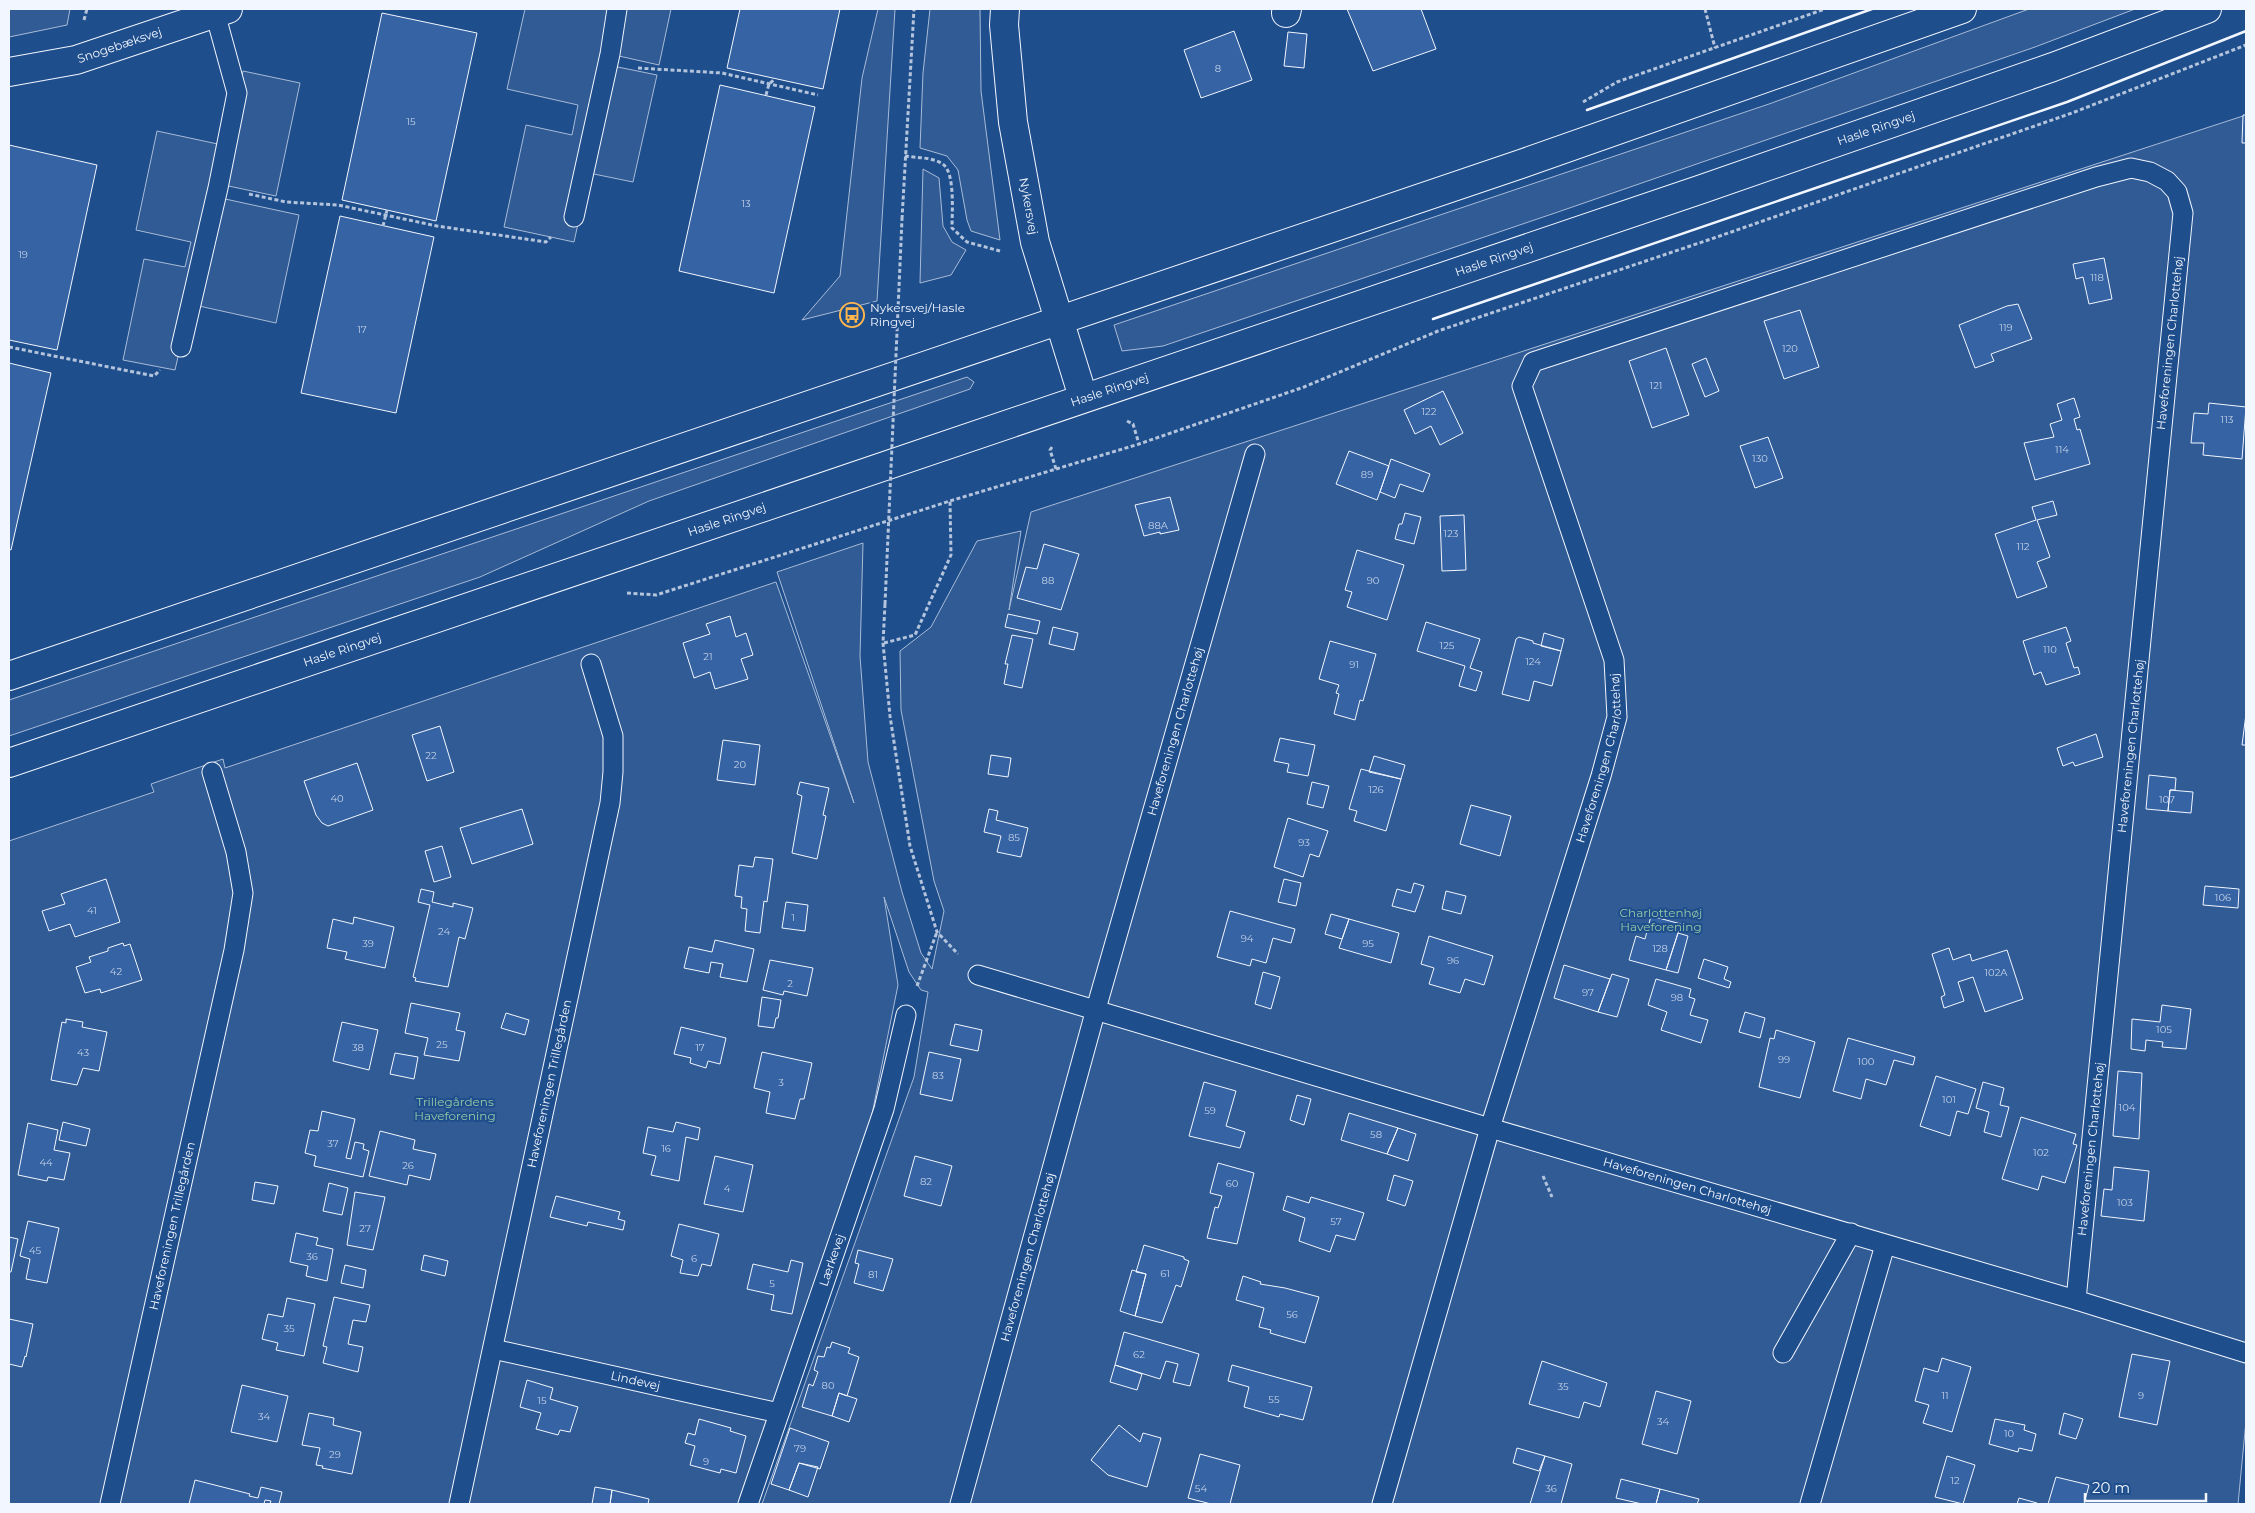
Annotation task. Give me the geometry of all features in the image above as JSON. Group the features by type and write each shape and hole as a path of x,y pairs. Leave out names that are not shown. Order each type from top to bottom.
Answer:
{"main road":[{"name":"Nykersvej","path":"1006,9 1004,25 1013,122 1035,242 1083,398"},
{"path":"9,676 1596,138 1962,9"},
{"name":"Hasle Ringvej","path":"9,762 1721,183 2053,67 2207,9"},
{"name":"Snogebæksvej","path":"9,72 76,60 221,11"}],"lane":[{"path":"574,217 608,64 617,9"},
{"path":"181,347 218,188 237,93 221,11"},
{"name":"Haveforeningen Charlottehøj","path":"1382,1504 1490,1128 1601,776 1617,717 1614,660 1522,386 1533,362 2096,177 2131,168 2150,172 2167,181 2177,192 2183,213 2076,1300"},
{"name":"Haveforeningen Charlottehøj","path":"960,1504 1096,1009 1255,454"},
{"name":"Haveforeningen Trillegården","path":"459,1504 610,803 614,772 614,736 590,664"},
{"name":"Haveforeningen Trillegården","path":"110,1504 234,950 244,893 236,852 212,772"},
{"name":"Haveforeningen Charlottehøj","path":"978,975 2076,1300 2246,1353"},
{"name":"Lærkevej","path":"748,1504 884,1109 906,1015"},
{"path":"1783,1353 1851,1233"},
{"path":"1810,1504 1885,1245"},
{"name":"Lindevej","path":"493,1349 779,1413"}],"path":[{"path":"914,9 902,219 884,644 890,716 910,846 937,932 978,975"},
{"path":"1705,9 1715,48"},
{"path":"1575,107 1617,82 1825,9"},
{"path":"618,592 656,595 950,501 1139,444 1304,387 1438,331 2072,113 2246,45"},
{"path":"608,64 665,71 722,73 818,95"},
{"path":"766,96 769,84 775,79"},
{"path":"905,156 931,160 944,166 951,177 952,228 967,242 1004,252"},
{"path":"218,188 286,202 338,205 437,226 546,242 574,217"},
{"path":"383,226 387,210"},
{"path":"9,347 154,376 181,347"},
{"path":"884,644 915,635 951,554 950,501"},
{"path":"906,1015 937,932"}],"shaded area":[{"path":"9,9 70,9 67,25 9,37"},
{"path":"525,9 671,9 659,65 610,54 608,65 657,75 633,182 589,173 574,242 504,227 526,125 572,135 578,105 507,89"},
{"path":"878,9 895,9 877,301 802,320 840,276 862,78"},
{"path":"930,9 980,9 981,91 1000,240 971,231 967,220 958,170 947,156 920,148 923,73"},
{"path":"2029,9 2135,9 2035,47 1163,346 1122,351 1114,325 1769,104"},
{"path":"243,71 300,83 276,196 219,184 216,197 299,215 276,323 190,304 175,370 123,360 144,259 185,267 191,242 136,230 157,131 227,146"},
{"name":"Charlottenhøj Haveforening","path":"2246,115 2246,1421 2238,1504 762,1504 914,1077 928,992 921,990 909,972 884,897 898,985 871,1119 740,1504 9,1504 9,841 154,792 151,784 223,759 225,768 776,582 854,803 777,572 863,543 860,656 868,762 902,892 921,953 932,969 944,911 934,881 901,710 900,651 931,627 977,541 1021,531 1009,610 1031,512"},
{"path":"923,169 939,178 943,226 952,242 966,250 951,275 920,283"},
{"path":"967,377 974,382 970,389 649,501 480,577 9,736 9,700"}],"building":[{"path":"740,9 840,9 823,89 727,68"},
{"path":"1347,9 1421,9 1436,49 1373,71"},
{"path":"382,13 477,33 436,221 342,200"},
{"path":"1234,31 1252,80 1201,98 1184,50"},
{"path":"1288,32 1307,34 1304,68 1284,66"},
{"path":"720,85 815,107 774,293 679,271"},
{"path":"2243,115 2246,115 2246,143 2242,143"},
{"path":"9,145 97,165 57,350 9,340"},
{"path":"340,216 434,237 396,413 301,393"},
{"path":"2104,258 2112,299 2089,304 2083,277 2076,279 2073,264"},
{"path":"2018,304 2032,339 1991,354 1994,361 1975,368 1959,325 2007,306"},
{"path":"1800,310 1819,367 1784,379 1764,321"},
{"path":"1666,348 1689,415 1652,428 1629,361"},
{"path":"1706,358 1719,391 1705,397 1692,364"},
{"path":"9,363 51,373 11,550 9,549"},
{"path":"1443,391 1463,433 1440,445 1431,426 1415,434 1404,410"},
{"path":"2074,398 2080,417 2074,419 2077,430 2080,429 2090,464 2035,480 2024,443 2054,437 2050,424 2062,420 2057,404"},
{"path":"2209,403 2246,407 2242,459 2203,455 2204,443 2191,443 2194,413 2208,414"},
{"path":"1768,437 1783,478 1755,488 1740,446"},
{"path":"1349,451 1389,466 1377,500 1336,484"},
{"path":"1391,459 1430,474 1423,492 1400,484 1395,498 1380,492"},
{"path":"1170,497 1179,530 1144,536 1135,505"},
{"path":"2053,501 2057,515 2037,520 2050,557 2037,562 2047,587 2017,598 1995,534 2036,520 2032,507"},
{"path":"1405,513 1421,517 1414,544 1395,539 1399,524 1402,524"},
{"path":"1464,515 1466,570 1442,571 1440,516"},
{"path":"1044,544 1079,554 1061,610 1017,598 1026,567 1037,569"},
{"path":"1357,550 1404,565 1387,620 1347,607 1352,592 1345,590"},
{"path":"1008,614 1040,621 1037,634 1005,627"},
{"path":"730,616 736,637 746,633 753,655 741,659 748,679 715,689 710,672 694,678 683,643 710,634 706,624"},
{"path":"1426,622 1480,639 1470,668 1482,672 1476,691 1459,686 1465,666 1417,651"},
{"path":"1053,627 1078,633 1074,650 1049,644"},
{"path":"2066,627 2071,641 2066,643 2074,668 2078,667 2080,674 2046,685 2041,672 2034,675 2023,641"},
{"path":"1544,633 1564,639 1561,651 1541,646"},
{"path":"1012,635 1033,639 1022,688 1004,684 1008,664 1005,664"},
{"path":"1519,637 1561,651 1552,686 1534,681 1529,701 1502,694 1516,639"},
{"path":"1330,641 1376,654 1363,701 1360,700 1355,720 1334,714 1339,694 1336,693 1339,685 1319,679"},
{"path":"2246,714 2246,745 2242,745"},
{"path":"440,726 454,772 427,781 412,735"},
{"path":"2096,734 2103,757 2075,766 2073,762 2063,766 2057,748"},
{"path":"1280,738 1315,745 1308,776 1287,772 1289,764 1274,761"},
{"path":"723,740 760,745 755,785 717,780"},
{"path":"991,755 1011,758 1008,777 988,774"},
{"path":"1374,756 1405,765 1401,779 1369,772"},
{"path":"357,763 373,810 328,826 322,823 316,815 304,781"},
{"path":"1361,769 1401,779 1386,831 1354,821 1357,811 1349,809"},
{"path":"2149,775 2176,778 2175,790 2170,790 2168,811 2146,809"},
{"path":"800,782 829,788 823,815 826,816 817,859 792,853 802,796 797,794"},
{"path":"1312,782 1329,786 1323,808 1307,804"},
{"path":"2170,790 2193,792 2191,813 2168,811"},
{"path":"1471,805 1511,816 1500,856 1460,844"},
{"path":"522,809 533,844 472,864 460,828"},
{"path":"989,809 998,811 996,820 1028,828 1021,857 997,852 1001,836 984,832"},
{"path":"1288,818 1328,831 1319,857 1310,854 1303,877 1274,867"},
{"path":"442,846 451,877 434,882 425,851"},
{"path":"755,857 773,859 767,902 764,901 760,933 745,931 747,909 741,908 742,897 735,896 739,865 753,867"},
{"path":"106,879 120,922 75,937 70,924 49,931 42,911 65,904 61,894"},
{"path":"1284,879 1301,883 1296,906 1278,902"},
{"path":"1414,883 1424,886 1415,912 1392,906 1397,889 1411,893"},
{"path":"2205,886 2239,889 2238,908 2203,905"},
{"path":"421,889 434,892 432,902 453,907 453,903 473,908 465,939 459,937 448,987 415,981 416,978 413,977 430,905 418,902"},
{"path":"1446,891 1466,896 1461,914 1442,909"},
{"path":"786,902 808,905 805,931 782,928"},
{"path":"1230,911 1295,929 1291,943 1273,938 1266,963 1252,959 1250,966 1217,957"},
{"path":"1331,914 1349,919 1342,939 1325,934"},
{"path":"1651,916 1681,924 1666,970 1629,960 1636,936 1645,939"},
{"path":"354,917 394,927 385,968 345,959 347,952 327,948 333,919 353,924"},
{"path":"1349,919 1399,933 1391,963 1339,948"},
{"path":"1678,933 1688,936 1678,973 1666,970"},
{"path":"1429,936 1493,956 1484,985 1465,979 1460,993 1429,984 1434,968 1421,964"},
{"path":"715,940 754,949 747,982 720,977 723,964 711,962 709,973 684,968 689,947 712,952"},
{"path":"123,943 124,946 130,944 142,980 101,993 100,989 85,993 76,967 91,962 89,957 108,951 108,948"},
{"path":"1949,948 1953,960 1970,954 1972,961 2007,950 2023,999 1985,1012 1973,977 1958,982 1964,1001 1944,1008 1941,997 1945,995 1932,954"},
{"path":"1704,959 1728,967 1724,979 1731,982 1729,988 1698,978"},
{"path":"770,960 813,968 807,996 784,991 783,995 763,990"},
{"path":"1564,965 1610,979 1598,1012 1554,998"},
{"path":"1263,972 1280,977 1271,1009 1255,1004"},
{"path":"1612,974 1629,979 1617,1017 1598,1012"},
{"path":"1656,979 1691,989 1689,997 1695,999 1690,1015 1708,1020 1701,1043 1661,1030 1667,1012 1648,1005"},
{"path":"762,997 781,1000 774,1028 758,1026"},
{"path":"411,1003 460,1013 456,1030 465,1032 459,1061 424,1055 428,1038 405,1033"},
{"path":"2162,1005 2191,1009 2186,1049 2162,1047 2163,1042 2146,1040 2145,1051 2131,1049 2132,1019 2160,1022"},
{"path":"1745,1012 1765,1018 1760,1038 1739,1032"},
{"path":"506,1013 529,1020 525,1035 501,1028"},
{"path":"66,1019 83,1022 82,1027 107,1032 99,1071 83,1068 77,1085 51,1080 62,1022 66,1023"},
{"path":"342,1022 378,1030 369,1070 333,1061"},
{"path":"955,1024 982,1030 978,1051 950,1045"},
{"path":"681,1027 726,1038 720,1064 708,1061 706,1068 690,1063 691,1058 674,1054"},
{"path":"1776,1030 1815,1042 1800,1098 1759,1087 1770,1038 1774,1039"},
{"path":"1848,1038 1915,1057 1913,1065 1894,1060 1886,1085 1866,1079 1861,1099 1833,1091"},
{"path":"762,1052 812,1063 804,1099 800,1099 795,1119 766,1113 770,1092 754,1088"},
{"path":"929,1052 961,1059 952,1101 920,1094"},
{"path":"395,1053 418,1057 414,1079 390,1074"},
{"path":"2118,1071 2142,1073 2139,1139 2113,1136"},
{"path":"1936,1076 1976,1089 1968,1114 1957,1111 1950,1136 1920,1126"},
{"path":"1204,1082 1236,1091 1226,1126 1245,1132 1240,1148 1189,1136"},
{"path":"1983,1082 2004,1088 2000,1105 2009,1107 2001,1137 1984,1132 1989,1112 1976,1108"},
{"path":"1297,1095 1311,1099 1304,1125 1290,1120"},
{"path":"322,1111 355,1119 346,1158 351,1159 355,1142 364,1144 363,1149 369,1151 363,1177 314,1166 316,1156 305,1153 310,1130 318,1131"},
{"path":"1349,1113 1398,1128 1387,1154 1341,1140"},
{"path":"2021,1117 2076,1134 2073,1144 2077,1145 2065,1183 2042,1176 2038,1190 2002,1179"},
{"path":"63,1122 90,1129 86,1146 59,1140"},
{"path":"676,1122 700,1128 698,1140 686,1137 679,1181 651,1175 656,1156 643,1153 648,1127 673,1132"},
{"path":"28,1123 58,1130 54,1150 70,1153 64,1180 48,1177 47,1181 18,1175"},
{"path":"1398,1128 1416,1134 1408,1161 1387,1154"},
{"path":"380,1131 415,1140 413,1149 436,1154 430,1180 409,1175 407,1185 369,1176"},
{"path":"715,1156 753,1165 743,1212 704,1204"},
{"path":"915,1156 952,1166 941,1206 904,1196"},
{"path":"1218,1163 1254,1173 1237,1244 1207,1238 1215,1207 1218,1208 1222,1196 1210,1193"},
{"path":"2114,1167 2149,1171 2144,1221 2101,1216 2104,1189 2112,1190"},
{"path":"1394,1175 1413,1181 1405,1206 1387,1200"},
{"path":"255,1182 278,1186 274,1204 252,1200"},
{"path":"329,1183 348,1188 342,1215 323,1211"},
{"path":"355,1192 385,1197 373,1250 347,1245"},
{"path":"556,1196 620,1212 618,1219 625,1221 623,1230 588,1222 587,1226 550,1217"},
{"path":"1287,1196 1309,1203 1311,1197 1364,1213 1355,1240 1336,1235 1330,1252 1299,1241 1305,1218 1283,1210"},
{"path":"28,1221 59,1228 47,1283 26,1279 30,1259 20,1256"},
{"path":"679,1224 719,1234 711,1266 702,1264 698,1276 680,1273 683,1260 671,1256"},
{"path":"296,1233 318,1238 316,1245 333,1249 327,1281 306,1276 308,1266 290,1262"},
{"path":"9,1237 18,1239 11,1272 9,1272"},
{"path":"1144,1245 1184,1257 1184,1259 1189,1261 1181,1287 1176,1285 1162,1323 1135,1316 1146,1274 1136,1272"},
{"path":"858,1250 893,1259 883,1291 854,1283 859,1264 855,1263"},
{"path":"424,1255 448,1261 445,1276 421,1270"},
{"path":"791,1260 803,1263 792,1314 771,1310 774,1295 747,1289 753,1264 788,1272"},
{"path":"345,1265 366,1270 363,1288 341,1283"},
{"path":"1132,1270 1146,1274 1135,1316 1120,1311"},
{"path":"1243,1276 1261,1282 1260,1284 1319,1297 1305,1343 1270,1333 1271,1330 1259,1327 1264,1308 1236,1300"},
{"path":"334,1297 370,1305 366,1322 353,1320 348,1344 363,1347 358,1372 323,1363 327,1347 323,1346"},
{"path":"287,1298 315,1304 304,1356 276,1350 278,1343 262,1339 268,1314 283,1317"},
{"path":"9,1319 33,1324 22,1367 9,1364"},
{"path":"1124,1332 1199,1354 1190,1386 1173,1382 1178,1364 1166,1361 1160,1379 1115,1365"},
{"path":"832,1342 850,1348 848,1353 859,1357 847,1396 839,1393 832,1416 802,1407 809,1384 813,1386 818,1372 814,1370 818,1356 824,1357 827,1347 830,1348"},
{"path":"2132,1354 2170,1361 2157,1425 2119,1417"},
{"path":"1942,1358 1971,1367 1952,1432 1923,1423 1929,1405 1915,1401 1924,1368 1938,1372"},
{"path":"1542,1361 1607,1383 1600,1407 1584,1402 1579,1418 1529,1404"},
{"path":"1115,1365 1142,1374 1137,1390 1110,1382"},
{"path":"1232,1365 1312,1387 1303,1420 1280,1414 1279,1417 1244,1407 1249,1387 1228,1381"},
{"path":"527,1380 553,1388 550,1399 578,1407 570,1432 560,1430 558,1435 536,1429 541,1413 520,1407"},
{"path":"242,1385 288,1396 277,1442 231,1432"},
{"path":"1656,1391 1691,1401 1677,1454 1642,1444"},
{"path":"839,1393 857,1399 849,1422 832,1416"},
{"path":"309,1413 334,1418 333,1425 361,1432 352,1474 316,1465 320,1448 302,1445"},
{"path":"2064,1413 2083,1419 2076,1439 2059,1434"},
{"path":"699,1419 731,1428 730,1431 746,1436 736,1473 721,1469 720,1473 690,1465 695,1446 685,1443 688,1433 695,1435"},
{"path":"1995,1419 2025,1425 2024,1430 2036,1434 2032,1451 2019,1448 2018,1452 1989,1444"},
{"path":"1119,1425 1140,1442 1143,1433 1161,1438 1147,1487 1108,1475 1091,1460"},
{"path":"790,1428 829,1442 820,1469 799,1463 789,1490 771,1484"},
{"path":"1517,1448 1545,1456 1539,1471 1513,1463"},
{"path":"1200,1454 1240,1465 1230,1504 1211,1504 1188,1498"},
{"path":"1545,1456 1572,1464 1561,1504 1530,1504"},
{"path":"1947,1456 1975,1465 1963,1504 1935,1497"},
{"path":"799,1463 818,1467 808,1497 789,1490"},
{"path":"2056,1477 2089,1485 2084,1504 2048,1504"},
{"path":"1621,1479 1660,1489 1656,1504 1642,1504 1616,1498"},
{"path":"195,1480 250,1494 249,1496 258,1498 261,1487 282,1492 279,1504 270,1504 271,1501 265,1500 264,1504 189,1504"},
{"path":"595,1487 612,1490 610,1504 592,1504"},
{"path":"1660,1489 1699,1499 1697,1504 1656,1504"},
{"path":"612,1490 649,1499 648,1504 610,1504"},
{"path":"2019,1498 2037,1503 2017,1504"}],"wall":[{"path":"1587,110 1872,9"},
{"path":"1433,319 2067,102 2246,31"}],"place":[{"name":"Nykersvej/Hasle Ringvej","path":"852,315"}],"park label":[{"name":"Trillegårdens Haveforening","path":"455,1109"}]}
